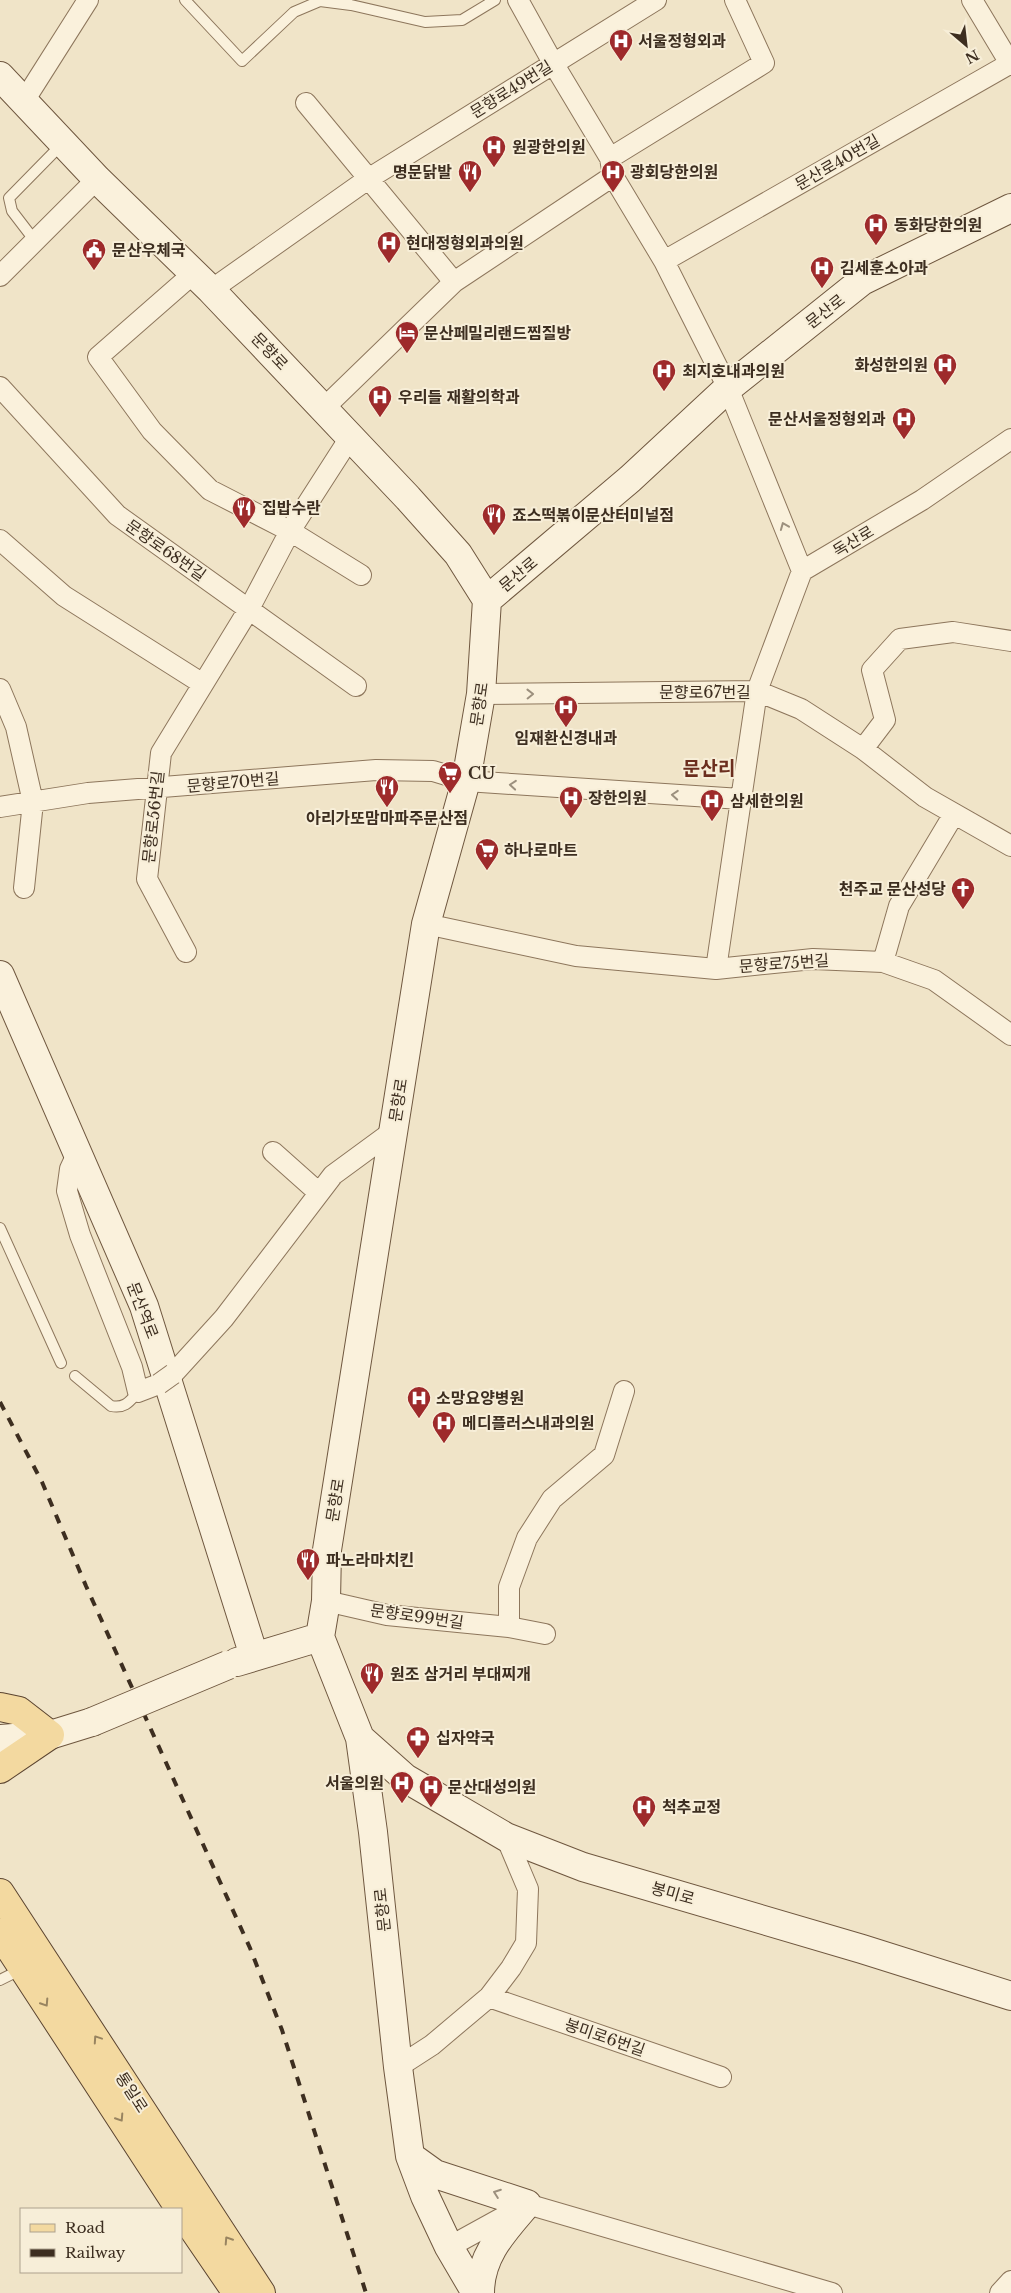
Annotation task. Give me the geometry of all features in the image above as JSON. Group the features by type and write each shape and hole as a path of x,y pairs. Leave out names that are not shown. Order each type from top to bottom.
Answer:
{"main road":[{"path":"0,1707 19,1711 50,1736 0,1769"},
{"name":"통일로","path":"0,1893 262,2293"},
{"name":"통일로","path":"0,1933 11,1974 180,2208"},
{"name":"통일로","path":"182,2211 237,2293"}],"street":[{"path":"10,90 88,0"},
{"path":"518,0 664,261 728,388 802,571 757,691"},
{"name":"문향로49번길","path":"290,531 210,490 152,431 98,357 203,282 553,62 656,0"},
{"path":"324,408 454,282 611,167 764,63 735,0"},
{"path":"972,0 1011,64"},
{"name":"문산로40번길","path":"664,261 1011,64"},
{"name":"문향로","path":"10,90 97,179 203,282 351,436 458,554 487,600 481,694 466,781 426,924 327,1550 326,1601 320,1637 360,1738 374,1832 398,2067 410,2156 425,2196 449,2247 478,2293"},
{"path":"306,103 454,282"},
{"path":"0,276 97,179"},
{"name":"문산로","path":"487,600 630,479 728,388 862,282 1011,208"},
{"name":"문향로68번길","path":"0,387 116,515 356,686"},
{"name":"문향로56번길","path":"186,952 147,879 161,753 249,609 290,531 351,436"},
{"name":"독산로","path":"802,571 922,500 1011,439"},
{"path":"290,531 361,575"},
{"path":"0,540 64,596 203,684"},
{"path":"863,749 884,720 872,670 900,639 953,632 1011,641"},
{"path":"0,689 16,727 33,802 24,888"},
{"name":"문향로67번길","path":"481,694 757,691 801,709 863,749 925,797 1011,846"},
{"name":"문향로75번길","path":"716,969 757,691"},
{"name":"문향로70번길","path":"0,806 88,793 376,770 433,770 466,781 741,799"},
{"path":"883,962 899,906 954,814"},
{"name":"문향로75번길","path":"426,924 576,956 716,969 813,958 883,962 934,980 1011,1035"},
{"name":"문산역로","path":"0,975 144,1306 254,1656"},
{"path":"77,1154 70,1169 67,1191 80,1235 132,1367 138,1392 166,1379 224,1318 333,1175 393,1131"},
{"path":"273,1152 319,1193"},
{"path":"509,1628 509,1587 527,1538 552,1499 604,1456 624,1391"},
{"name":"문향로99번길","path":"326,1601 387,1615 509,1628 545,1634"},
{"path":"0,1739 50,1736 92,1722 254,1656 320,1637"},
{"name":"봉미로","path":"360,1738 405,1778 506,1837 583,1867 862,1949 1011,1996"},
{"path":"398,2067 432,2045 489,1997 511,1968 526,1943 528,1888 506,1837"},
{"name":"봉미로6번길","path":"489,1997 721,2077"},
{"path":"410,2156 435,2174 527,2204 832,2293"},
{"path":"449,2247 527,2204"},
{"path":"478,2293 485,2262 497,2238 527,2204"},
{"path":"1000,2293 1011,2282"}],"lane":[{"path":"185,0 242,61 294,12 320,1 351,5 425,22 462,20 495,0"},
{"path":"35,241 12,211 9,198 63,144"},
{"path":"0,1228 61,1363"},
{"path":"75,1376 111,1406 118,1408 125,1406 138,1392"}],"railway":[{"path":"0,1402 42,1482 86,1586 250,1948 282,2030 366,2293"}],"place":[{"name":"서울정형외과","path":"621,62"},
{"name":"원광한의원","path":"494,168"},
{"name":"명문닭발","path":"470,193"},
{"name":"광회당한의원","path":"613,193"},
{"name":"동화당한의원","path":"876,246"},
{"name":"현대정형외과의원","path":"389,264"},
{"name":"문산우체국","path":"94,271"},
{"name":"김세훈소아과","path":"822,289"},
{"name":"문산페밀리랜드찜질방","path":"407,354"},
{"name":"화성한의원","path":"945,386"},
{"name":"최지호내과의원","path":"664,392"},
{"name":"우리들 재활의학과","path":"380,418"},
{"name":"문산서울정형외과","path":"904,440"},
{"name":"집밥수란","path":"244,529"},
{"name":"죠스떡볶이문산터미널점","path":"494,536"},
{"name":"임재환신경내과","path":"566,728"},
{"name":"CU","path":"450,794"},
{"name":"아리가또맘마파주문산점","path":"387,808"},
{"name":"장한의원","path":"571,819"},
{"name":"삼세한의원","path":"712,822"},
{"name":"하나로마트","path":"487,871"},
{"name":"천주교 문산성당","path":"963,910"},
{"name":"소망요양병원","path":"419,1419"},
{"name":"메디플러스내과의원","path":"444,1444"},
{"name":"파노라마치킨","path":"308,1581"},
{"name":"원조 삼거리 부대찌개","path":"372,1695"},
{"name":"십자약국","path":"418,1759"},
{"name":"서울의원","path":"402,1804"},
{"name":"문산대성의원","path":"431,1808"},
{"name":"척추교정","path":"644,1828"}],"district":[{"name":"문산리","path":"709,768"}]}
